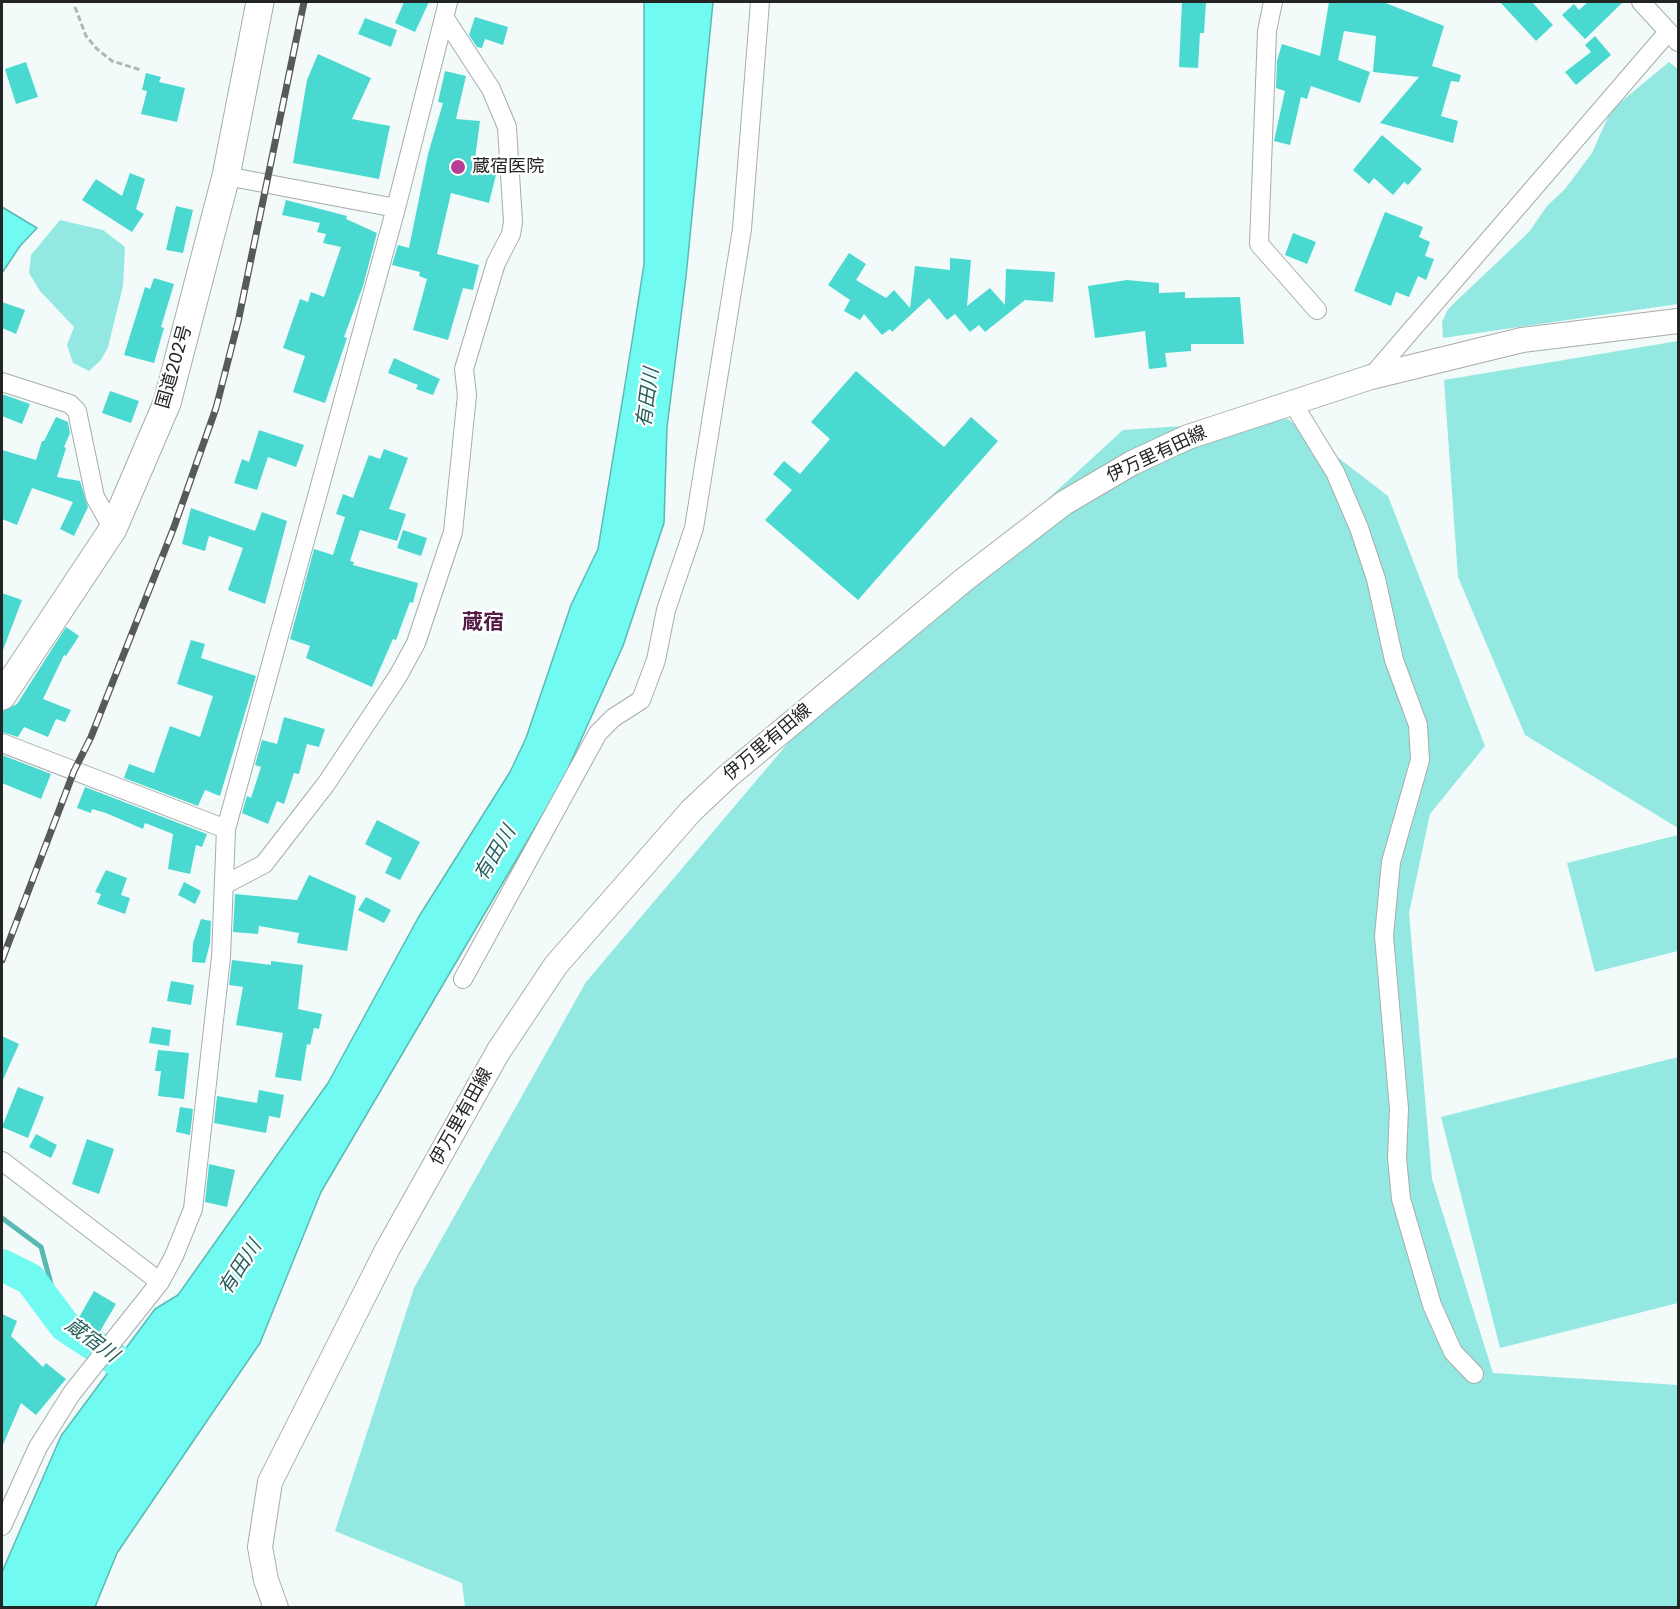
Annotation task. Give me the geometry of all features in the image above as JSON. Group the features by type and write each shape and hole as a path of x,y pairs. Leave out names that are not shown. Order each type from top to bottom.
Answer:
{"highway":[{"name":"国道202号","path":"2,696 113,529 167,403 226,176 260,2"}],"main road":[{"name":"伊万里有田線","path":"276,1608 266,1581 260,1547 270,1482 387,1251 498,1052 556,965 691,811 728,776 965,579 1064,503 1132,463 1188,437 1371,376 1522,340 1678,321"}],"street":[{"path":"463,979 598,733 613,718 641,700 656,660 666,610 694,528 740,241 760,2"},
{"path":"1273,2 1267,31 1259,244 1317,310"},
{"path":"1371,376 1673,37 1641,2"},
{"path":"2,1526 38,1447 72,1393 160,1282 174,1256 193,1209 221,957 226,829 396,208 446,9"},
{"path":"224,885 264,864 326,784 398,676 416,644 453,532 467,395 464,369 496,263 511,234 513,222 507,127 491,89 446,9"},
{"path":"226,176 396,208"},
{"path":"2,382 70,404 77,411 95,497 113,529"},
{"path":"1292,402 1335,472 1359,528 1376,579 1394,660 1418,725 1420,760 1391,862 1384,936 1399,1109 1397,1158 1401,1199 1432,1305 1453,1352 1474,1374"},
{"path":"2,743 226,829"},
{"path":"2,1161 160,1282"}],"path":[{"path":"75,7 86,36 97,49 112,61 141,70"}],"shaded area":[{"path":"1669,62 1678,69 1678,304 1443,338 1442,322 1448,309 1529,232 1547,206 1565,189 1592,153 1611,110"},
{"path":"60,220 103,230 125,247 123,286 108,347 101,360 89,371 73,363 67,345 74,327 40,291 29,273 31,255"},
{"path":"1678,341 1678,828 1525,735 1458,577 1444,380"},
{"path":"1288,419 1388,496 1485,746 1430,814 1409,913 1432,1179 1493,1373 1678,1385 1678,1607 465,1607 462,1583 335,1531 414,1288 586,982 810,717 1123,430"},
{"path":"1678,835 1678,951 1595,972 1567,863"},
{"path":"1678,1057 1678,1303 1500,1348 1441,1117"}],"water":[{"name":"有田川","path":"644,2 713,2 686,277 667,427 664,523 623,646 562,782 321,1192 260,1343 117,1553 95,1607 2,1608 2,1572 61,1436 155,1309 178,1295 328,1083 418,918 510,772 526,738 571,605 598,549 631,348 644,264"},
{"path":"2,207 37,228 20,246 2,273"}],"building":[{"path":"404,2 429,2 415,32 395,23"},
{"path":"1182,2 1206,2 1204,33 1200,33 1198,68 1179,67"},
{"path":"1329,2 1383,2 1444,26 1432,66 1461,75 1459,82 1451,81 1441,116 1458,121 1453,143 1380,123 1419,77 1373,72 1376,36 1344,31 1338,60 1370,72 1360,103 1311,86 1307,99 1301,97 1290,145 1274,141 1285,91 1276,88 1277,61 1282,44 1320,56"},
{"path":"1500,2 1532,2 1553,25 1536,41"},
{"path":"1588,2 1623,2 1585,39 1562,15 1574,4 1579,10"},
{"path":"475,17 508,27 503,45 485,39 482,48 477,47 469,35"},
{"path":"365,18 397,30 391,47 358,34"},
{"path":"1595,36 1611,55 1576,85 1565,72 1591,52 1585,45"},
{"path":"318,54 371,78 352,119 390,126 379,179 293,163 307,80"},
{"path":"26,62 38,97 16,104 5,69"},
{"path":"445,71 466,76 456,119 480,121 475,159 498,167 489,203 451,193 437,254 479,265 473,290 463,288 448,340 413,330 427,279 419,276 420,272 392,265 398,245 409,248 428,154 443,103 438,102"},
{"path":"146,73 161,77 159,82 185,88 177,122 141,114 147,91 142,90"},
{"path":"1382,135 1422,169 1408,185 1404,182 1393,195 1374,178 1369,184 1353,170"},
{"path":"130,173 145,179 136,209 144,214 132,232 82,200 96,179 122,196"},
{"path":"286,200 347,216 346,219 377,233 363,286 344,337 347,338 325,403 293,392 305,356 283,348 300,299 308,302 311,292 324,297 341,247 323,243 326,234 317,232 320,223 282,215"},
{"path":"176,206 193,210 183,253 166,250"},
{"path":"1385,212 1423,227 1419,237 1430,242 1425,256 1434,259 1426,280 1418,276 1409,297 1396,292 1391,306 1354,291"},
{"path":"1293,233 1316,242 1307,264 1285,255"},
{"path":"849,253 866,264 856,280 886,298 894,290 910,308 915,266 950,270 950,258 971,260 967,306 990,288 1005,305 1006,269 1055,272 1053,302 1025,300 985,332 979,325 970,332 955,314 947,320 929,298 892,332 890,329 882,335 864,314 860,320 844,311 850,300 828,285"},
{"path":"154,278 174,284 161,327 164,328 154,363 124,355 145,287 150,289"},
{"path":"1127,280 1159,283 1159,293 1185,292 1185,298 1240,297 1244,344 1191,344 1191,351 1165,353 1167,367 1149,369 1145,331 1095,338 1088,286"},
{"path":"2,302 25,310 16,334 2,328"},
{"path":"394,358 440,379 433,395 416,389 418,385 388,373"},
{"path":"856,371 944,447 971,417 998,441 858,600 765,520 792,490 773,474 784,461 800,474 830,439 811,422"},
{"path":"110,391 139,401 131,423 102,413"},
{"path":"2,394 30,404 22,424 2,416"},
{"path":"56,417 68,422 70,433 57,477 80,481 88,507 74,536 60,529 73,502 32,488 17,525 2,519 2,450 36,460 42,441"},
{"path":"259,430 304,445 296,467 268,457 257,490 234,483 242,459 249,462"},
{"path":"384,449 408,458 389,509 406,514 397,541 360,530 350,561 354,562 353,565 418,583 413,603 410,602 396,640 393,639 372,687 306,658 310,646 290,639 314,549 333,555 345,517 336,514 343,494 353,498 369,455 380,459"},
{"path":"191,508 255,531 262,512 287,521 265,604 228,590 243,548 209,536 205,551 182,544"},
{"path":"403,530 427,538 421,556 397,548"},
{"path":"2,593 22,600 3,650 2,650"},
{"path":"66,627 79,636 66,656 64,655 43,699 71,710 65,722 56,719 48,737 24,727 18,737 2,732 3,711 17,704"},
{"path":"191,640 205,644 201,658 256,676 220,796 205,790 198,806 124,778 129,764 154,773 170,726 200,737 213,696 177,684"},
{"path":"284,717 325,729 319,747 307,744 299,774 294,773 284,804 277,801 268,824 242,813 247,796 251,798 261,767 255,765 262,740 277,744"},
{"path":"2,755 51,774 41,799 2,783"},
{"path":"85,787 207,834 202,847 196,845 190,874 168,869 173,834 145,823 143,829 106,813 92,809 91,813 77,808"},
{"path":"377,820 420,842 400,880 385,873 392,858 365,844"},
{"path":"106,870 127,878 121,895 130,898 125,914 97,904 101,894 95,892"},
{"path":"309,875 356,896 347,951 297,943 299,933 259,926 258,934 233,932 235,894 297,900"},
{"path":"184,882 201,891 195,904 178,895"},
{"path":"366,897 391,910 384,923 358,910"},
{"path":"201,919 211,921 210,943 205,963 192,962 193,943"},
{"path":"232,960 271,965 271,961 303,965 298,1009 322,1014 319,1029 314,1028 310,1045 307,1044 301,1081 275,1077 283,1033 236,1025 243,987 229,985"},
{"path":"171,981 194,985 191,1005 167,1001"},
{"path":"152,1027 171,1030 169,1046 149,1043"},
{"path":"2,1036 19,1044 2,1082"},
{"path":"158,1050 189,1053 184,1099 158,1096 161,1071 155,1071"},
{"path":"18,1087 44,1097 28,1138 2,1127"},
{"path":"259,1090 284,1095 280,1118 269,1116 266,1133 214,1123 217,1096 257,1103"},
{"path":"180,1107 193,1109 190,1135 176,1132"},
{"path":"36,1134 57,1145 51,1158 29,1147"},
{"path":"87,1139 114,1149 99,1194 72,1184"},
{"path":"209,1164 235,1170 227,1207 205,1202"},
{"path":"94,1291 116,1304 99,1333 77,1321"},
{"path":"2,1314 17,1321 11,1336 43,1367 46,1363 66,1379 36,1415 21,1403 2,1447"}],"waterway":[{"path":"2,1218 41,1247 60,1317 121,1358 125,1357"},
{"name":"蔵宿川","path":"2,1265 30,1279 65,1326 121,1363 148,1388"}],"railway":[{"path":"2,960 74,771 91,737 174,527 216,408 238,322 304,2"}],"place":[{"name":"蔵宿医院","path":"458,167"}],"district":[{"name":"蔵宿","path":"483,624"}]}
